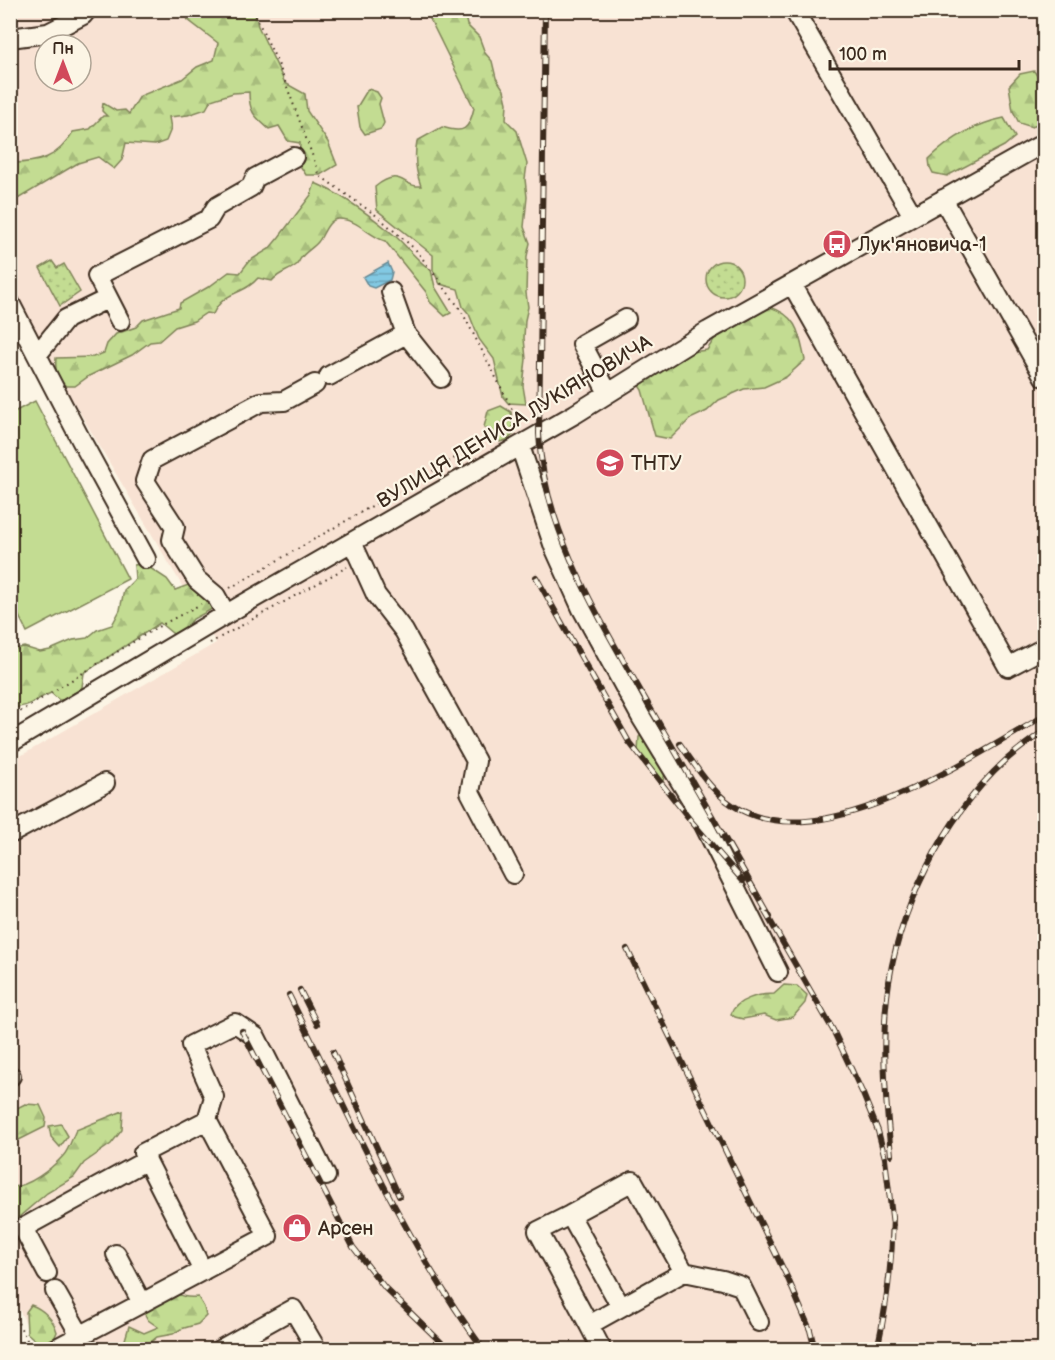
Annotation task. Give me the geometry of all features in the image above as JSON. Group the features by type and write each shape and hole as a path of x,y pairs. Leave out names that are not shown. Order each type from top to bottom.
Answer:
{"street":[{"path":"10,38 48,33 83,15 87,10"},
{"path":"794,10 913,216"},
{"name":"ВУЛИЦЯ ДЕНИСА ЛУКІЯНОВИЧА","path":"10,743 226,614 609,393 708,331 1044,143"},
{"path":"120,321 97,276 209,219 216,207 251,187 255,178 294,157"},
{"path":"943,199 1044,377"},
{"path":"792,284 1008,667 1044,648"},
{"path":"391,292 405,334 441,378"},
{"path":"37,355 66,319 107,299"},
{"path":"10,303 81,440 147,559"},
{"path":"609,393 582,344 626,319"},
{"path":"226,614 216,596 197,580 172,540 175,527 145,481 152,460 261,402 284,401 405,334"},
{"path":"524,443 554,548 582,609 691,799 778,972"},
{"path":"352,542 376,595 404,631 476,761 470,792 513,874"},
{"path":"10,834 105,783"},
{"path":"54,1350 268,1236 207,1120 214,1097 191,1045 235,1023 256,1037 326,1176"},
{"path":"203,1271 143,1153 207,1120"},
{"path":"47,1274 23,1228 147,1160"},
{"path":"602,1350 538,1232 633,1180 684,1272"},
{"path":"570,1215 621,1307"},
{"path":"116,1254 142,1303"},
{"path":"589,1325 684,1272 741,1286 759,1322"},
{"path":"55,1292 80,1335"},
{"path":"219,1350 293,1309 316,1350"}],"path":[{"path":"253,10 280,68 320,176 377,216 416,250 461,310 524,443"},
{"path":"10,717 156,628 216,596 455,458"},
{"path":"10,1307 32,1350"}],"shaded area":[{"path":"11,11 1044,11 1044,1349 40,1349 11,1295 10,762 216,643 11,296"}],"green space":[{"path":"185,11 255,11 258,26 285,83 305,94 307,111 328,142 337,165 320,175 306,175 299,164 300,143 288,141 279,126 269,129 260,121 251,109 249,92 233,93 211,100 206,109 188,115 169,117 171,129 166,141 155,145 126,143 122,160 114,169 98,157 78,163 11,203 11,163 39,160 54,153 61,148 73,132 90,129 103,116 107,116 102,111 103,103 116,111 125,110 129,114 140,96 182,79 197,67 214,60 218,43 188,20"},
{"path":"426,11 448,11 465,16 467,25 479,37 485,53 492,61 496,78 504,90 507,103 506,120 517,131 527,164 524,227 530,243 527,256 528,307 524,338 526,359 523,386 526,404 508,403 503,397 494,359 479,339 469,314 463,307 458,289 440,284 433,270 433,255 377,210 375,187 384,181 396,178 415,186 421,186 416,164 417,141 442,127 456,130 464,128 470,121 474,108"},
{"path":"1034,71 1038,77 1044,78 1044,122 1032,127 1019,123 1013,111 1009,86 1020,74"},
{"path":"368,89 377,92 381,98 379,104 384,123 381,129 365,134 360,127 357,107"},
{"path":"1004,118 1015,137 1004,146 947,176 933,173 929,159 946,145 973,128"},
{"path":"315,183 346,199 375,220 431,270 435,287 451,313 445,316 430,302 426,292 385,241 352,222 339,219 329,224 318,242 296,265 272,281 258,278 223,301 213,314 206,313 194,321 175,327 159,341 150,342 132,355 89,376 75,386 66,386 60,380 56,370 56,358 93,357 104,353 107,344 116,334 136,327 143,320 179,308 180,303 229,272 240,273 249,261 269,249 279,237 311,195"},
{"path":"52,261 57,268 64,264 80,292 60,306 40,268"},
{"path":"724,261 737,266 742,279 737,292 724,297 711,292 706,279 711,266"},
{"path":"770,307 786,315 796,327 805,360 786,377 764,387 744,389 719,400 707,411 690,419 670,439 655,436 642,390 636,381 675,354 707,350 721,329 744,322"},
{"path":"35,401 128,579 27,632 11,600 10,414"},
{"path":"501,406 511,412 514,434 500,442 492,431 484,427 488,411"},
{"path":"144,564 167,579 175,590 191,584 208,599 212,609 193,619 185,630 173,634 160,623 84,673 82,687 74,699 59,700 51,693 28,705 11,708 10,650 24,647 40,652 50,650 73,640 87,638 97,630 112,625 120,610 124,590 135,579 134,565"},
{"path":"644,732 665,773 663,781 652,772 638,751 639,737"},
{"path":"784,985 797,986 807,995 805,1003 793,1017 776,1020 764,1015 743,1019 731,1014 743,1001 756,996 774,994"},
{"path":"25,1104 40,1105 46,1118 45,1127 11,1144 11,1111"},
{"path":"123,1111 122,1130 111,1144 84,1163 74,1177 47,1193 13,1222 11,1221 11,1187 32,1181 52,1166 69,1147 76,1130"},
{"path":"61,1124 68,1136 60,1147 51,1137 49,1126"},
{"path":"172,1290 184,1296 198,1297 206,1316 198,1324 173,1334 157,1337 142,1349 122,1350 129,1326 144,1333 158,1327 148,1320 141,1307"},
{"path":"31,1305 40,1309 47,1316 57,1332 53,1341 42,1346 27,1333 26,1312"}],"water":[{"path":"388,263 392,272 390,280 374,288 368,286 363,277"}],"railway":[{"path":"545,10 539,434 543,471 564,543 579,578 615,646 770,917"},
{"path":"536,577 629,742 691,821 743,881"},
{"path":"680,744 714,790 741,810 776,821 814,820 855,811 897,796 978,755 1044,716"},
{"path":"891,1155 885,1076 885,1017 892,965 912,900 943,839 982,784 1019,749 1044,731"},
{"path":"764,910 833,1030 863,1094 878,1131 885,1158 893,1225"},
{"path":"627,949 789,1281 810,1330 815,1350"},
{"path":"300,990 317,1024"},
{"path":"289,995 403,1221 428,1265 484,1350"},
{"path":"242,1031 353,1247 385,1288 449,1350"},
{"path":"333,1052 399,1196"},
{"path":"877,1350 884,1317 893,1218"}],"place":[{"name":"Лук'яновича-1","path":"837,244"},
{"name":"ТНТУ","path":"610,463"},
{"name":"Арсен","path":"297,1228"}]}
